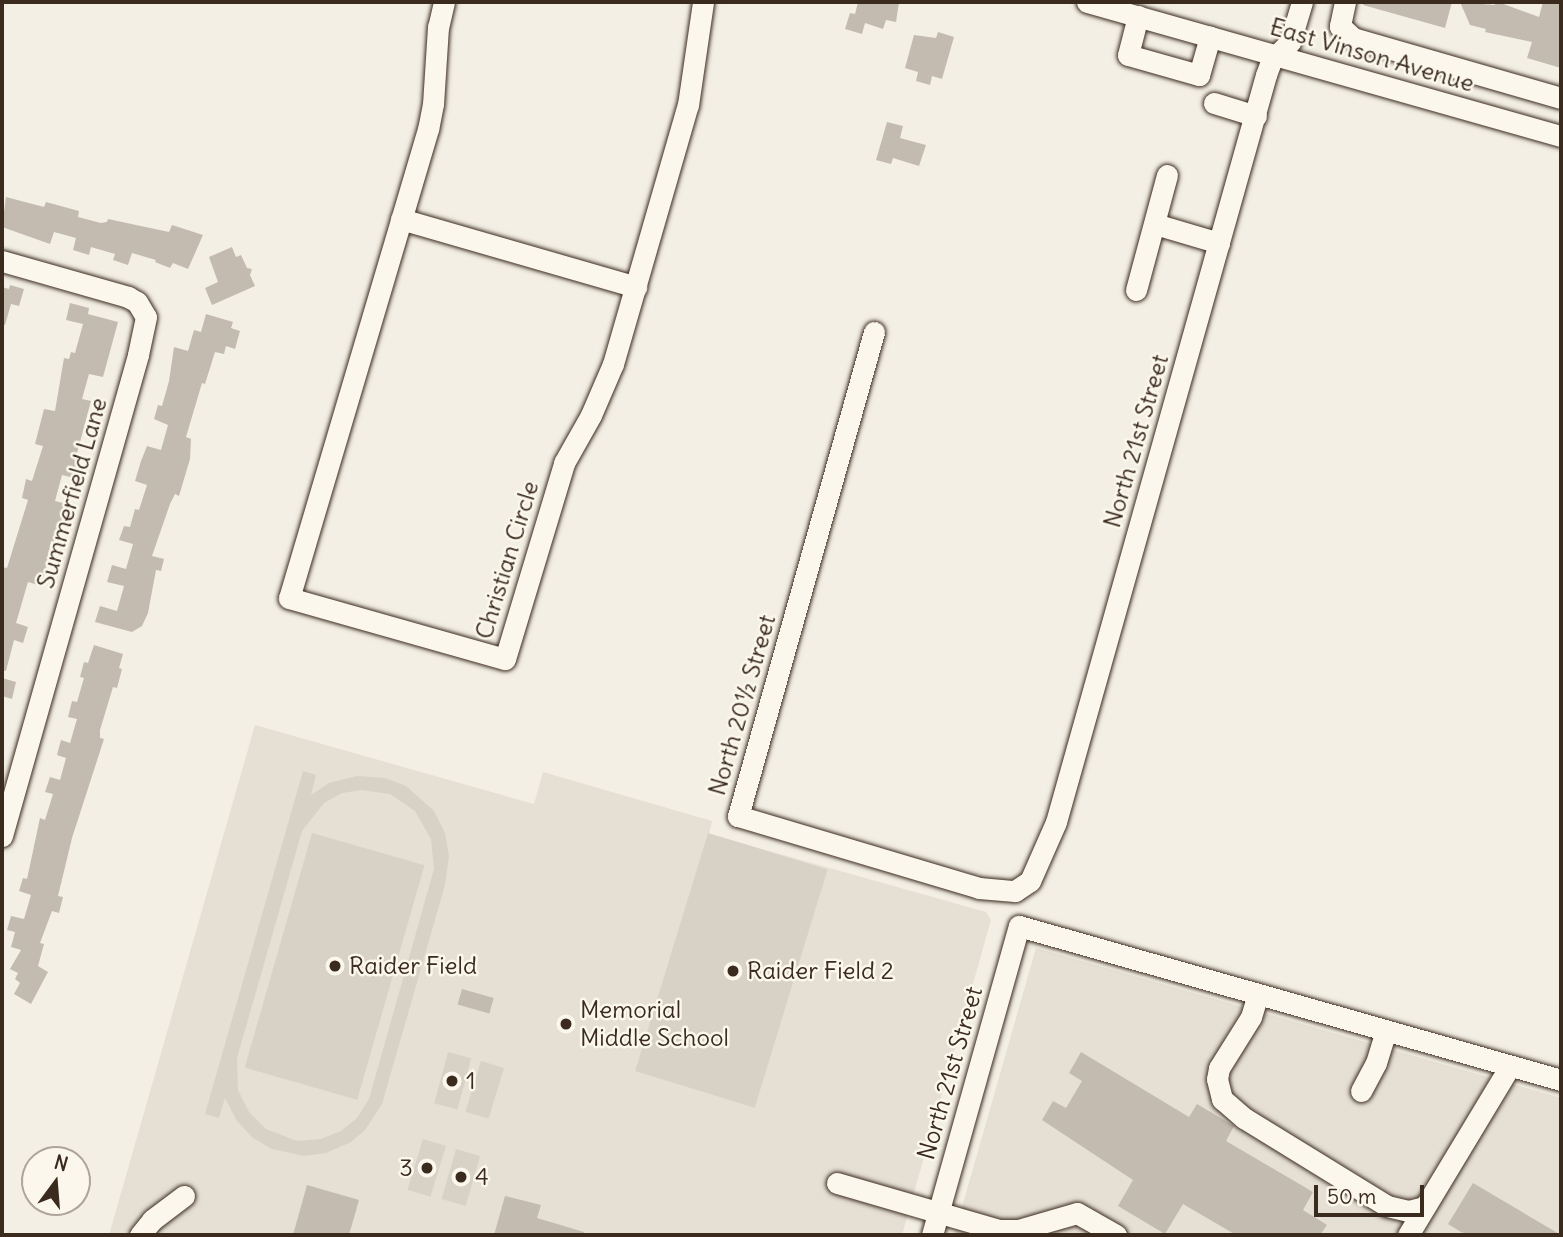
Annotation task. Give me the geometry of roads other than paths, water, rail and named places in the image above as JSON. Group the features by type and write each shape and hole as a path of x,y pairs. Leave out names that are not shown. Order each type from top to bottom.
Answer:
{"street":[{"path":"444,2 435,49 433,104 401,219 636,286"},
{"name":"Christian Circle","path":"401,219 289,598 505,659 564,463 613,364 688,105 704,2"},
{"name":"East Vinson Avenue","path":"1087,2 1561,136"},
{"name":"North 21st Street","path":"1015,891 1030,881 1056,822 1266,75 1276,55 1290,42 1302,2"},
{"path":"1345,2 1340,26 1353,38 1561,98"},
{"path":"1138,16 1128,55 1199,75 1210,37"},
{"path":"1470,110 1479,75"},
{"path":"1214,103 1256,116"},
{"path":"1136,290 1167,175"},
{"path":"1155,224 1219,243"},
{"name":"Summerfield Lane","path":"2,261 128,297 137,302 146,317 135,368 2,836"},
{"name":"North 20½ Street","path":"874,332 738,816 979,888 1015,891"},
{"name":"North 21st Street","path":"932,1235 1019,926 1258,994"},
{"path":"1424,1207 1409,1211 1387,1206 1244,1118 1222,1099 1217,1079 1219,1068 1251,1017 1258,994 1561,1080"},
{"path":"1361,1091 1377,1063 1386,1031"},
{"path":"1408,1235 1510,1066"},
{"path":"837,1183 1009,1231 1077,1213 1116,1235"},
{"path":"140,1235 152,1220 184,1196"}],"place":[{"name":"Raider Field","path":"335,966"},
{"name":"Raider Field 2","path":"733,971"},
{"name":"Memorial Middle School","path":"566,1024"},
{"name":"1","path":"452,1081"},
{"name":"3","path":"427,1168"},
{"name":"4","path":"461,1177"}]}
